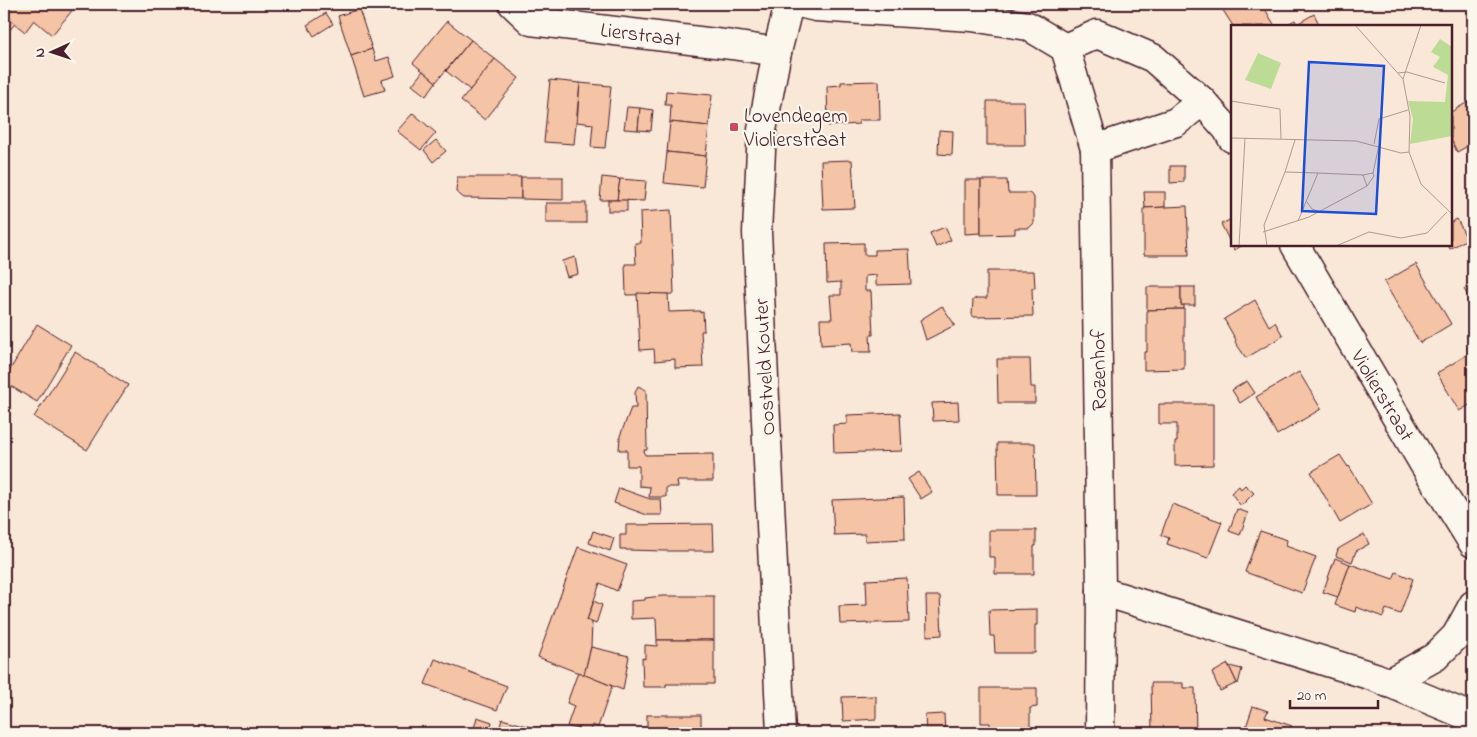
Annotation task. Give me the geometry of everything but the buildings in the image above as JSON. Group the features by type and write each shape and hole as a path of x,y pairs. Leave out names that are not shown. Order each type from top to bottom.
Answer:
{"street":[{"name":"Lierstraat","path":"513,4 531,21 776,52"},
{"name":"Oostveld Kouter","path":"781,733 757,232 762,130 776,52 789,4"},
{"path":"803,4 816,7 972,18 1028,26 1065,48 1097,34 1153,58 1202,101 1231,136"},
{"name":"Rozenhof","path":"1065,48 1095,149 1101,591 1100,733"},
{"path":"1095,149 1176,122 1202,101"},
{"name":"Violierstraat","path":"1296,246 1422,461 1473,543"},
{"path":"1101,591 1375,677 1473,718"},
{"path":"1388,683 1435,657 1456,636 1473,605"}],"place":[{"name":"Lovendegem Violierstraat","path":"734,127"}]}
